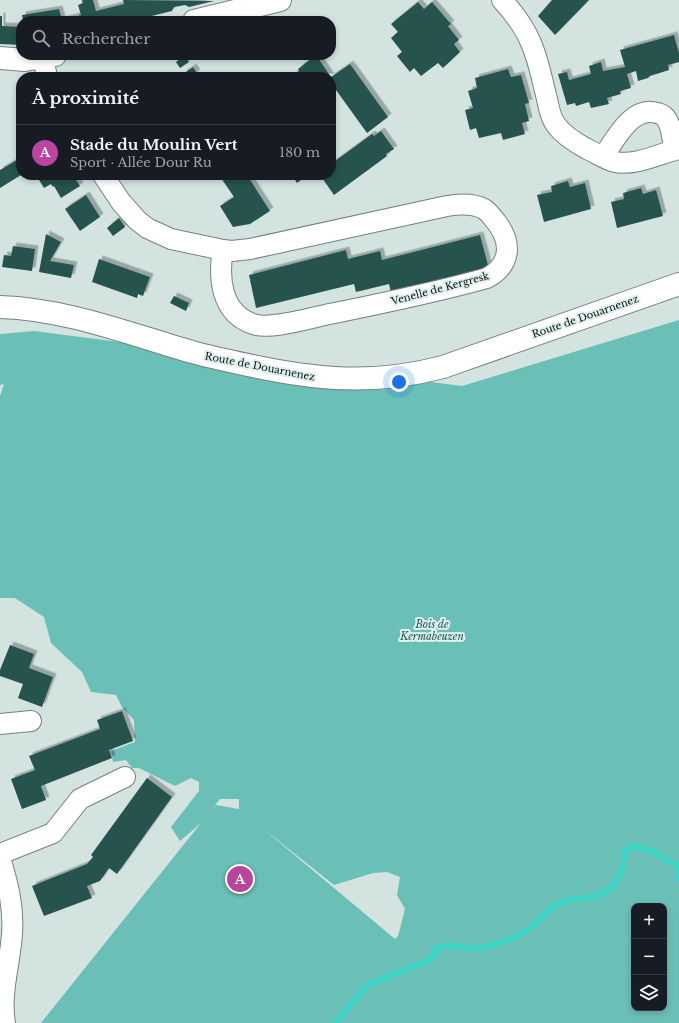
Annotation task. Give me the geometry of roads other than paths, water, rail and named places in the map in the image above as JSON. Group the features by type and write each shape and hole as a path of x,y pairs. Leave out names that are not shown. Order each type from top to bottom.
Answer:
{"main road":[{"path":"214,16 280,0"},
{"path":"0,58 16,59"},
{"path":"25,60 48,63"},
{"name":"Route de Douarnenez","path":"0,307 33,310 71,317 193,352 255,366 308,376 364,379 404,375 443,366 679,284"}],"street":[{"path":"502,0 519,20 531,43 550,113 555,124 573,140 603,157"},
{"name":"Venelle de Kergresk","path":"106,180 121,202 137,220 147,228 171,239 223,250 232,251 250,248 461,204 474,206 484,210 492,216 504,233 507,251 506,260 502,267 496,273 487,278 298,321 262,326 254,325 245,321 236,313 226,299 222,288 223,250"},
{"path":"0,724 31,721"},
{"path":"0,854 53,833 80,799 125,777"},
{"path":"0,858 10,892 12,935 4,957 5,1023"}],"waterway":[{"path":"336,1023 367,985 429,960 434,956 434,950 439,947 450,946 473,949 499,943 524,932 558,904 568,900 602,894 615,883 624,862 625,851 634,846 652,851 679,867"},
{"path":"679,867 679,880"}],"place":[{"name":"Stade du Moulin Vert","path":"240,879"}],"park label":[{"name":"Bois de Kermabeuzen","path":"432,630"}]}
